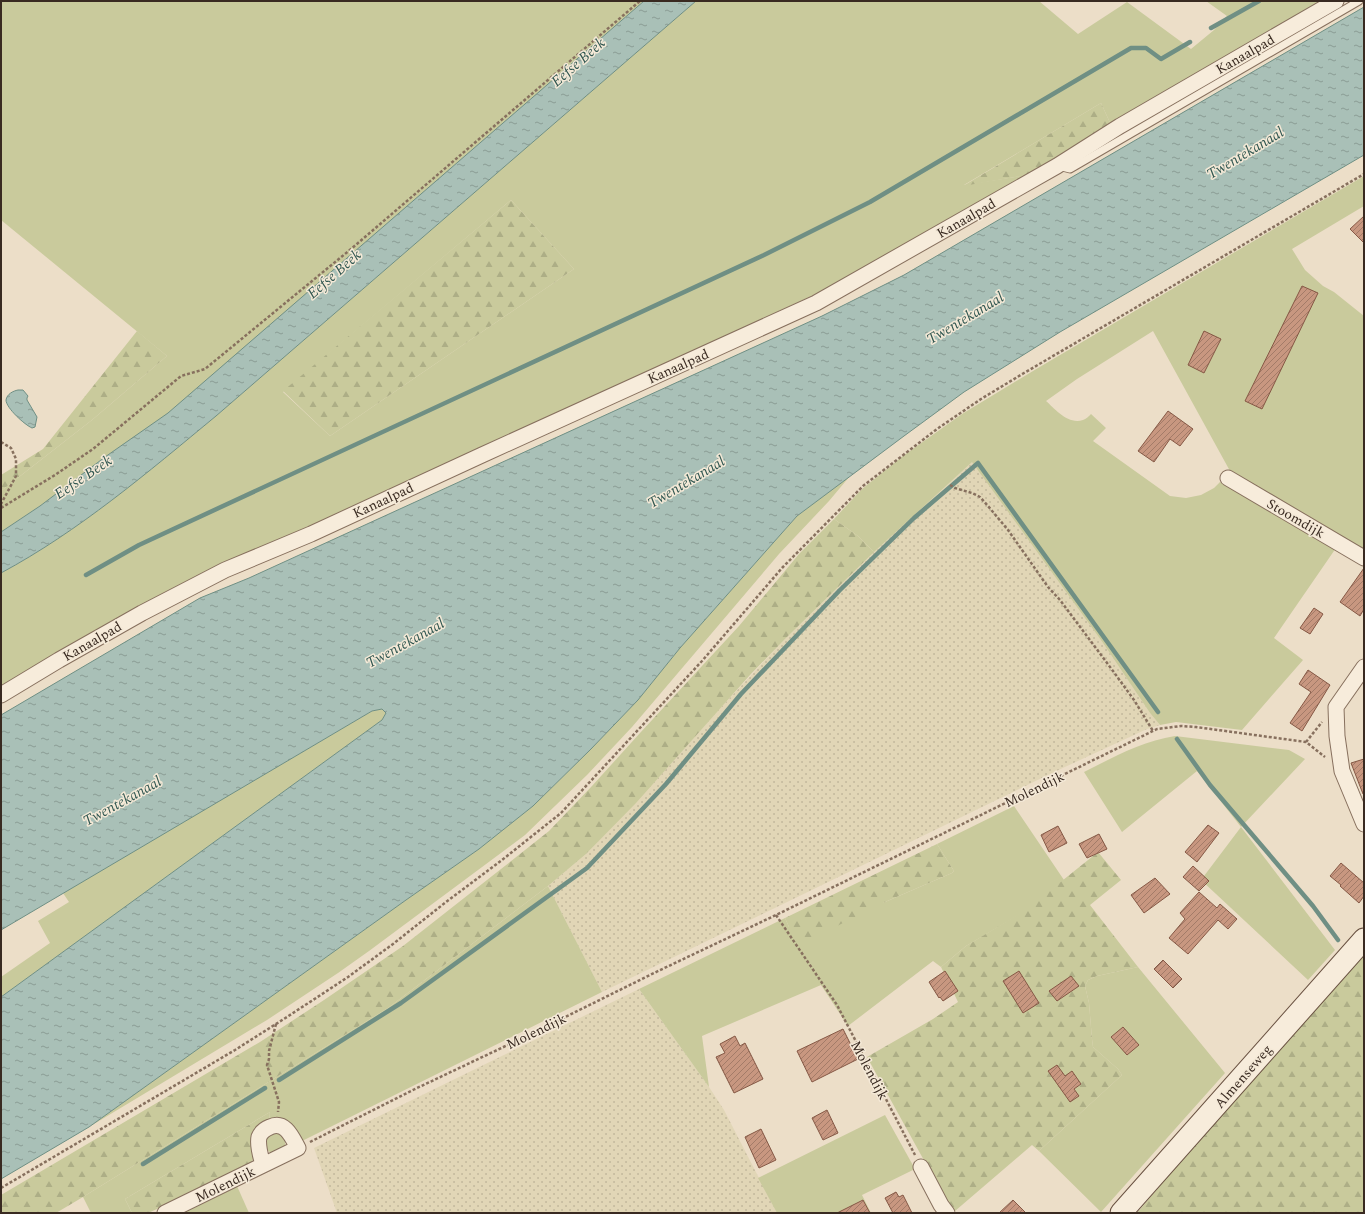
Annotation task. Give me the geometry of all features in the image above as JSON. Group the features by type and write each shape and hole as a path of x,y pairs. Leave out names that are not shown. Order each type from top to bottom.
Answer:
{"main road":[{"name":"Almenseweg","path":"1121,1213 1364,939"}],"street":[{"name":"Kanaalpad","path":"1,695 142,613 225,570 311,534 482,454 816,303 1057,166 1120,126 1336,1"},
{"name":"Stoomdijk","path":"1228,478 1364,558"},
{"path":"1364,668 1336,707 1337,736 1342,771 1364,824"},
{"path":"274,1125 279,1125 288,1130 298,1148"},
{"name":"Molendijk","path":"263,1165 258,1145 259,1138 266,1129 274,1125"},
{"name":"Molendijk","path":"164,1213 298,1148"},
{"path":"921,1166 941,1205 947,1213"}],"lane":[{"path":"1057,166 1070,169 1360,1"}],"path":[{"path":"1,508 55,475 93,449 181,376 205,369 351,249 640,1"},
{"path":"1,1188 235,1050 348,977 393,944 561,813 702,661 782,568 863,486 937,429 981,399 1107,323 1364,174"},
{"path":"1,442 11,448 16,459 16,476 1,504"},
{"path":"950,485 980,497 1003,524 1048,587 1060,600 1134,700 1153,731"},
{"path":"1336,707 1306,742 1342,771"},
{"name":"Molendijk","path":"298,1148 415,1089 1153,731 1162,728 1181,726 1235,731 1306,742"},
{"name":"Molendijk","path":"776,915 837,1005 921,1166"},
{"path":"274,1125 278,1113 279,1102 267,1066 276,1024"}],"shaded area":[{"path":"972,461 1160,725 1147,729 1052,773 602,992 548,886 586,854 659,777 710,719 785,639 874,552"},
{"path":"639,989 724,1110 777,1213 337,1213 314,1148"}],"green space":[{"path":"1,1 644,1 168,414 105,457 40,506 1,532 1,491 92,420 167,356 1,220"},
{"path":"696,1 1039,1 1078,34 1127,2 1191,49 1214,30 1227,16 1206,1 1326,1 1112,127 1101,103 964,185 1033,174 837,284 564,411 530,425 471,454 196,577 165,592 119,621 1,688 1,573 30,557 85,520 138,480 216,416","holes":["511,200 574,269 330,436 283,392"]},
{"path":"1101,103 1112,127 1033,174 963,186"},
{"path":"1364,176 1364,206 1292,249 1305,270 1323,286 1334,292 1364,316 1364,552 1230,471 1153,331 1077,379 1046,401 1062,415 1072,420 1083,420 1091,414 1106,428 1093,441 1170,496 1186,498 1201,495 1214,488 1220,482 1336,548 1274,638 1303,660 1242,730 1176,722 1160,725 1150,713 1103,643 972,462 874,552 858,536 834,519 862,489 903,456 962,414"},
{"path":"511,200 574,269 330,436 283,391"},
{"path":"137,331 167,356 92,420 1,491 1,475 43,449"},
{"path":"850,476 829,501 779,554 632,727 587,775 525,835 338,973 267,1020 89,1127 479,849 533,806 638,700 680,648 797,516"},
{"path":"834,519 858,536 874,552 750,675 636,803 586,854 548,886 388,1008 83,1197 56,1213 1,1213 1,1195 260,1042 324,1000 403,946 549,831 739,626 799,554"},
{"path":"382,709 386,713 382,720 1,997 1,977 50,943 38,921 69,902 63,893 372,711"},
{"path":"1175,736 1289,750 1305,759 1241,827 1197,771 1122,832 1084,772 1117,755 1163,738"},
{"path":"1014,806 1064,880 1027,910 966,946 941,967 933,961 848,1026 821,985 702,1036 709,1087 639,989 785,918 789,927 885,902 952,873 954,871 937,844"},
{"path":"1241,827 1335,950 1308,980 1201,880"},
{"path":"937,844 954,871 952,873 885,902 801,944 789,927 785,918"},
{"path":"1098,852 1121,880 1090,905 1138,967 1097,976 1088,980 1085,986 1089,1003 1093,1047 1118,1069 1122,1075 1039,1151 1032,1145 955,1211 942,1193 867,1057 933,1019 958,1002 941,967 966,946 1027,909"},
{"path":"548,886 602,992 298,1143 269,1122 270,1112 125,1199 132,1213 91,1213 83,1197 388,1008"},
{"path":"1364,949 1364,1213 1137,1213 1244,1086"},
{"path":"1138,967 1225,1073 1101,1212 1039,1151 1122,1075 1118,1069 1093,1047 1089,1003 1085,986 1088,980 1097,976"},
{"path":"270,1112 269,1122 251,1164 243,1171 148,1213 132,1213 125,1199"},
{"path":"885,1115 915,1169 862,1195 871,1213 777,1213 758,1178"},
{"path":"271,1133 279,1133 285,1138 285,1147 271,1153 266,1147 265,1139"},
{"path":"237,1186 249,1213 180,1213"}],"water":[{"name":"Eefse Beek","path":"644,1 696,1 216,416 138,480 85,520 30,557 1,573 1,532 40,506 105,457 168,413"},
{"name":"Twentekanaal","path":"1364,7 1364,155 1060,332 964,392 797,516 680,648 638,700 533,806 479,849 89,1127 1,1179 1,997 382,720 386,713 382,709 372,711 1,930 1,715 200,598 249,578 822,316 904,275"},
{"path":"18,390 23,390 28,396 27,400 37,417 35,427 32,428 21,420 12,412 7,403 6,400 9,394"}],"building":[{"path":"1364,216 1364,243 1350,229"},
{"path":"1302,286 1318,293 1262,409 1245,401"},
{"path":"1204,331 1221,339 1204,373 1188,365"},
{"path":"1168,411 1193,429 1180,446 1170,439 1154,462 1138,451"},
{"path":"1364,568 1364,609 1360,616 1340,602"},
{"path":"1314,608 1323,614 1310,634 1300,628"},
{"path":"1308,670 1330,685 1302,731 1290,723 1311,692 1299,684"},
{"path":"1364,759 1364,794 1363,794 1351,763"},
{"path":"1208,825 1219,833 1197,862 1185,852"},
{"path":"1058,826 1067,843 1049,852 1041,835"},
{"path":"1099,834 1107,849 1087,858 1079,844"},
{"path":"1341,863 1364,883 1364,896 1359,903 1330,876"},
{"path":"1193,866 1209,881 1199,891 1183,877"},
{"path":"1155,878 1170,894 1144,913 1131,895"},
{"path":"1199,892 1217,908 1220,904 1237,919 1228,929 1218,920 1188,954 1169,938 1185,919 1180,913"},
{"path":"1163,960 1182,979 1173,988 1154,969"},
{"path":"945,971 958,991 943,1001 940,997 939,998 929,982"},
{"path":"1019,971 1039,1003 1023,1013 1003,981"},
{"path":"1071,976 1079,986 1057,1001 1049,991"},
{"path":"1123,1027 1139,1045 1127,1055 1111,1037"},
{"path":"843,1029 858,1059 812,1082 797,1051"},
{"path":"735,1036 740,1046 745,1043 763,1079 734,1093 716,1057 725,1053 720,1044"},
{"path":"1057,1065 1065,1076 1072,1071 1081,1084 1074,1089 1079,1096 1070,1102 1048,1071"},
{"path":"827,1110 838,1133 823,1140 812,1118"},
{"path":"761,1129 776,1160 759,1168 745,1137"},
{"path":"896,1192 899,1197 903,1195 912,1213 893,1213 885,1198"},
{"path":"863,1200 870,1213 837,1213"},
{"path":"1013,1200 1026,1213 999,1213"}],"waterway":[{"path":"1211,28 1259,1"},
{"path":"86,575 139,545 764,255 870,202 1131,48 1146,48 1161,59 1190,42"},
{"path":"279,1080 401,1003 587,868 666,784 741,694 840,590 914,518 978,463 1158,712"},
{"path":"1177,739 1210,785 1313,906 1338,940"},
{"path":"143,1164 265,1088"}]}
